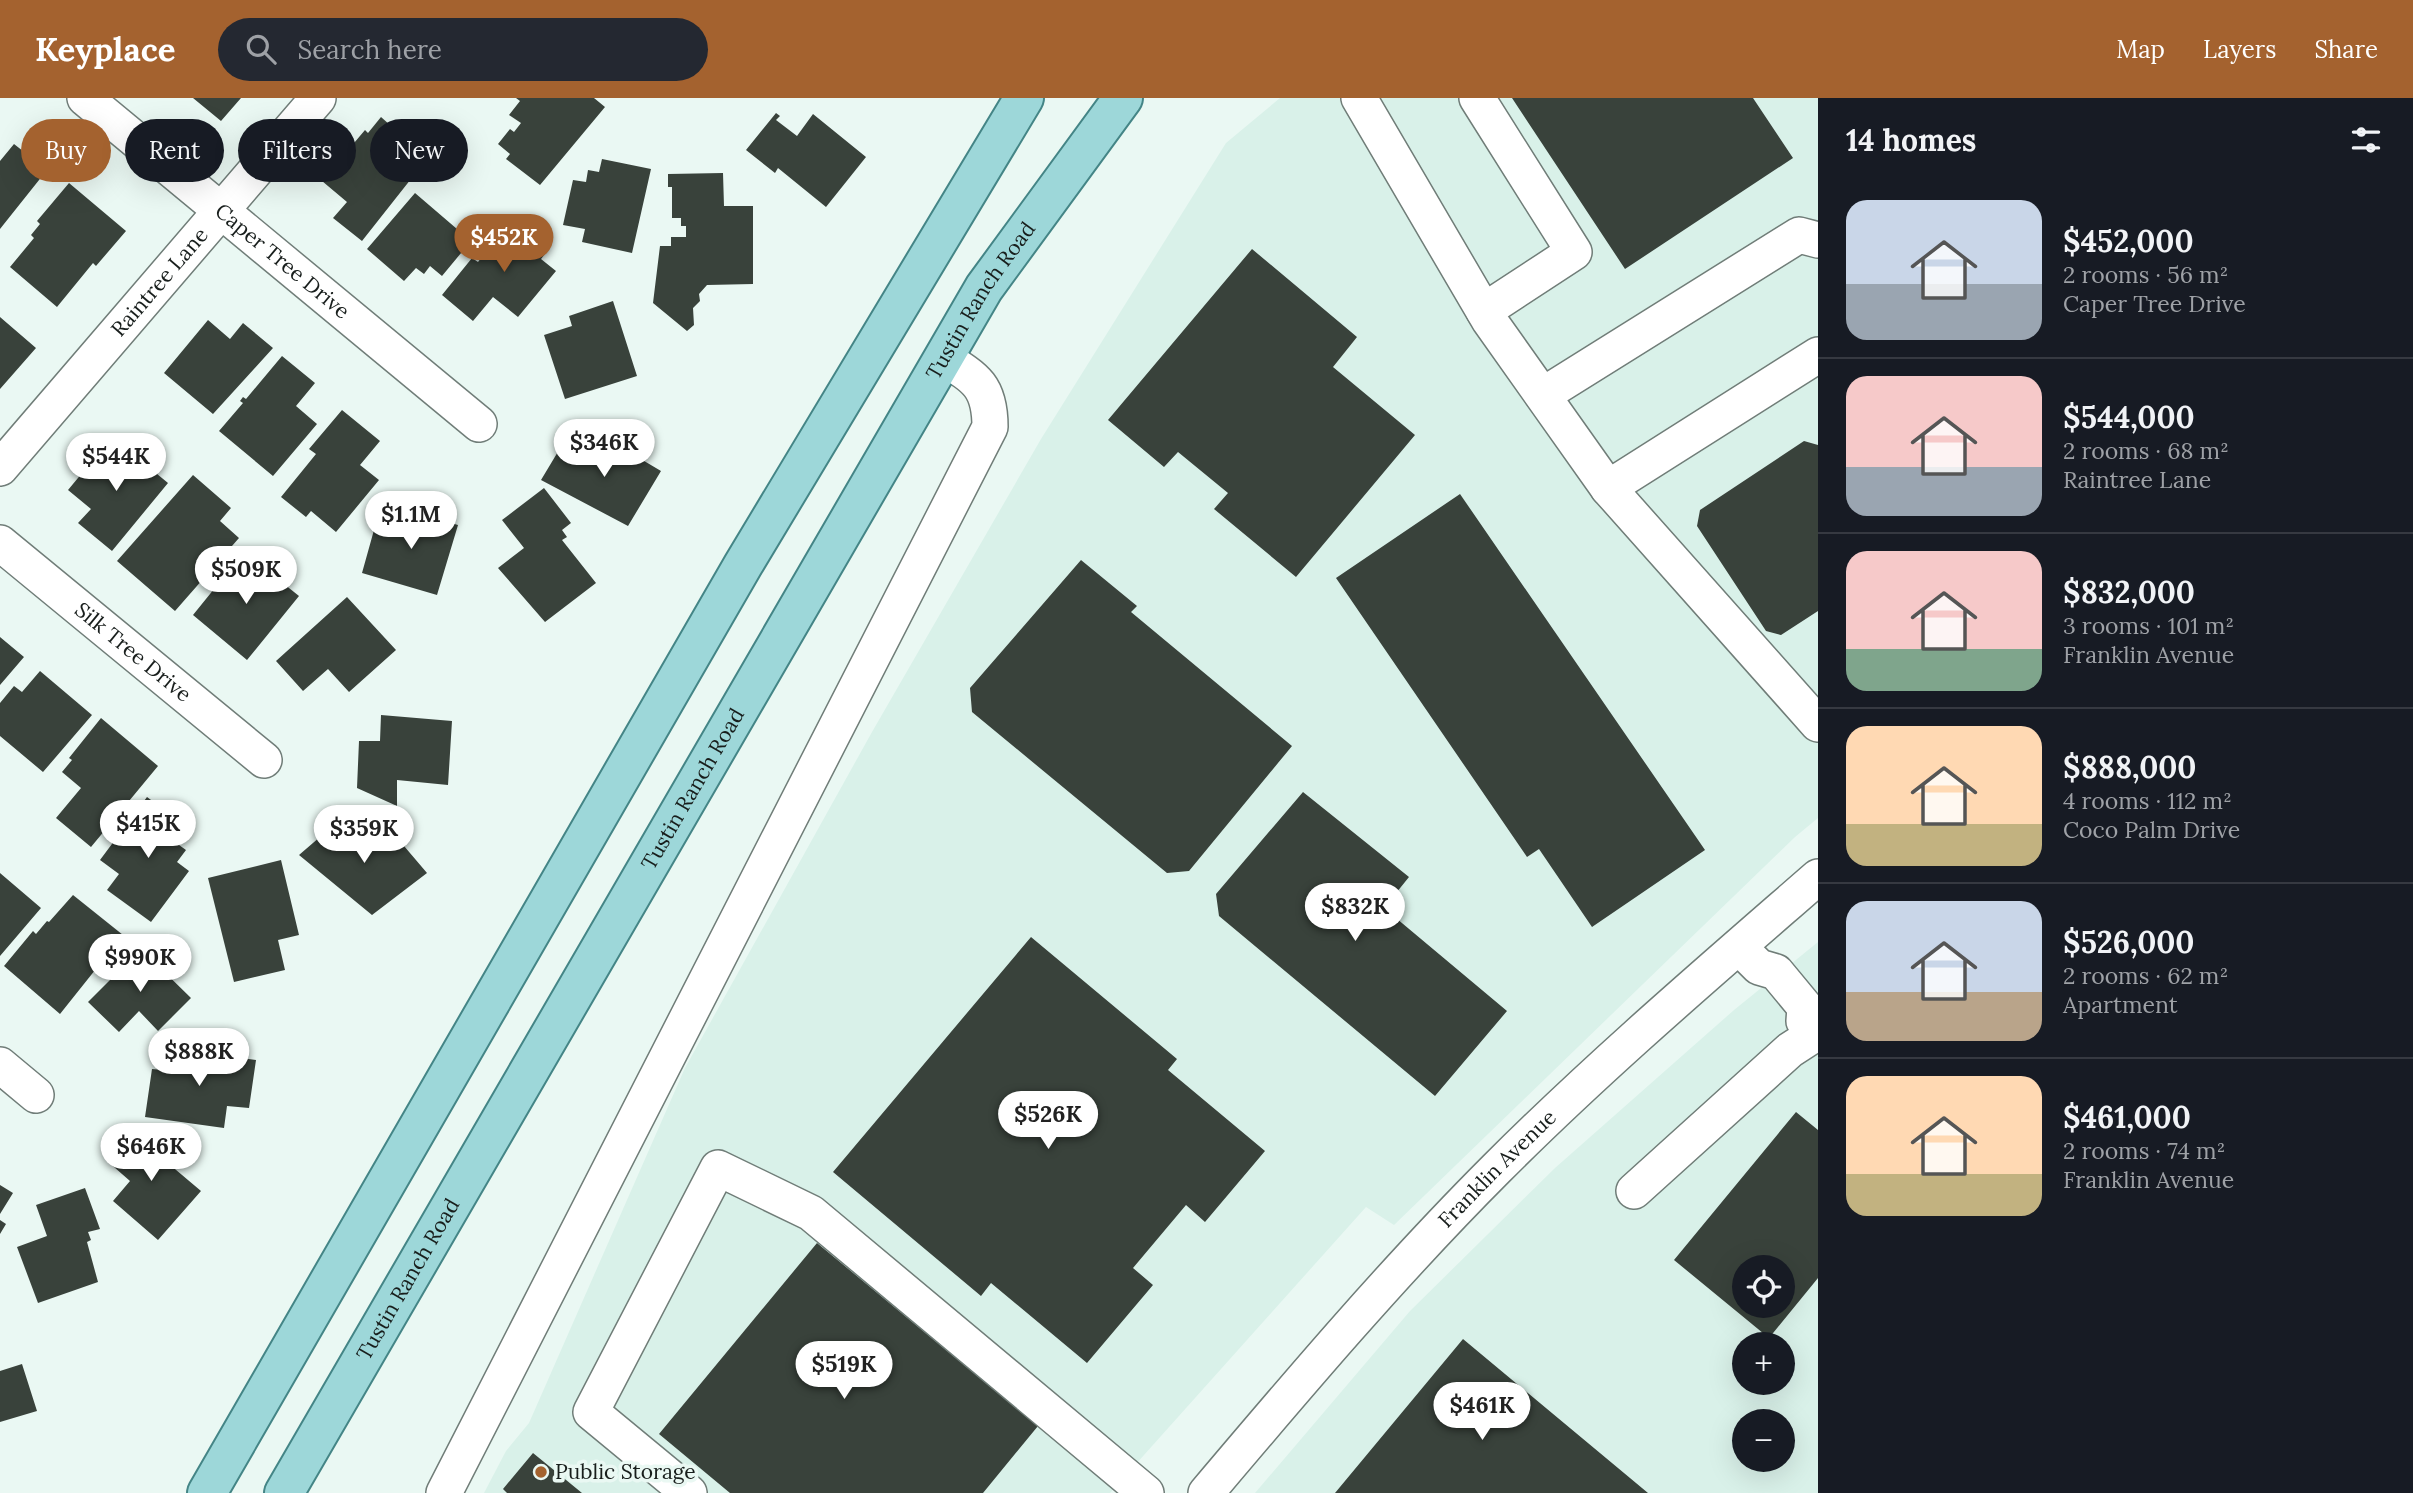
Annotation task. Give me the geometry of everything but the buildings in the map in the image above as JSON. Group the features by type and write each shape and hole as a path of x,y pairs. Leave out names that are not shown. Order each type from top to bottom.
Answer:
{"main road":[{"path":"207,1493 736,577 1024,98"},
{"name":"Tustin Ranch Road","path":"284,1493 984,288 1123,98"}],"street":[{"name":"Caper Tree Drive","path":"85,98 479,424"},
{"name":"Raintree Lane","path":"0,468 318,98"},
{"path":"1359,98 1484,311 1608,488 1817,720"},
{"path":"1477,98 1574,251 1484,311"},
{"path":"1543,396 1799,235 1818,240"},
{"path":"1608,488 1818,355"},
{"path":"444,1493 989,427 989,408 976,378 943,358"},
{"name":"Silk Tree Drive","path":"0,543 264,760"},
{"name":"Franklin Avenue","path":"1206,1493 1432,1236 1496,1169 1630,1041 1749,957 1818,877"},
{"path":"1634,1191 1814,1031 1793,1021 1760,986 1749,957"},
{"path":"0,1065 36,1095"},
{"path":"689,1493 591,1412 718,1168 811,1213 1146,1493"}],"shaded area":[{"path":"1280,98 1818,98 1818,818 1795,837 1394,1225 1366,1207 1110,1493 484,1493 506,1451 529,1423 685,1068 872,732 1041,439 1226,143"},
{"path":"1818,942 1818,1493 1255,1493 1410,1311 1555,1168 1734,1010"}],"place":[{"name":"Public Storage","path":"541,1472"}]}
